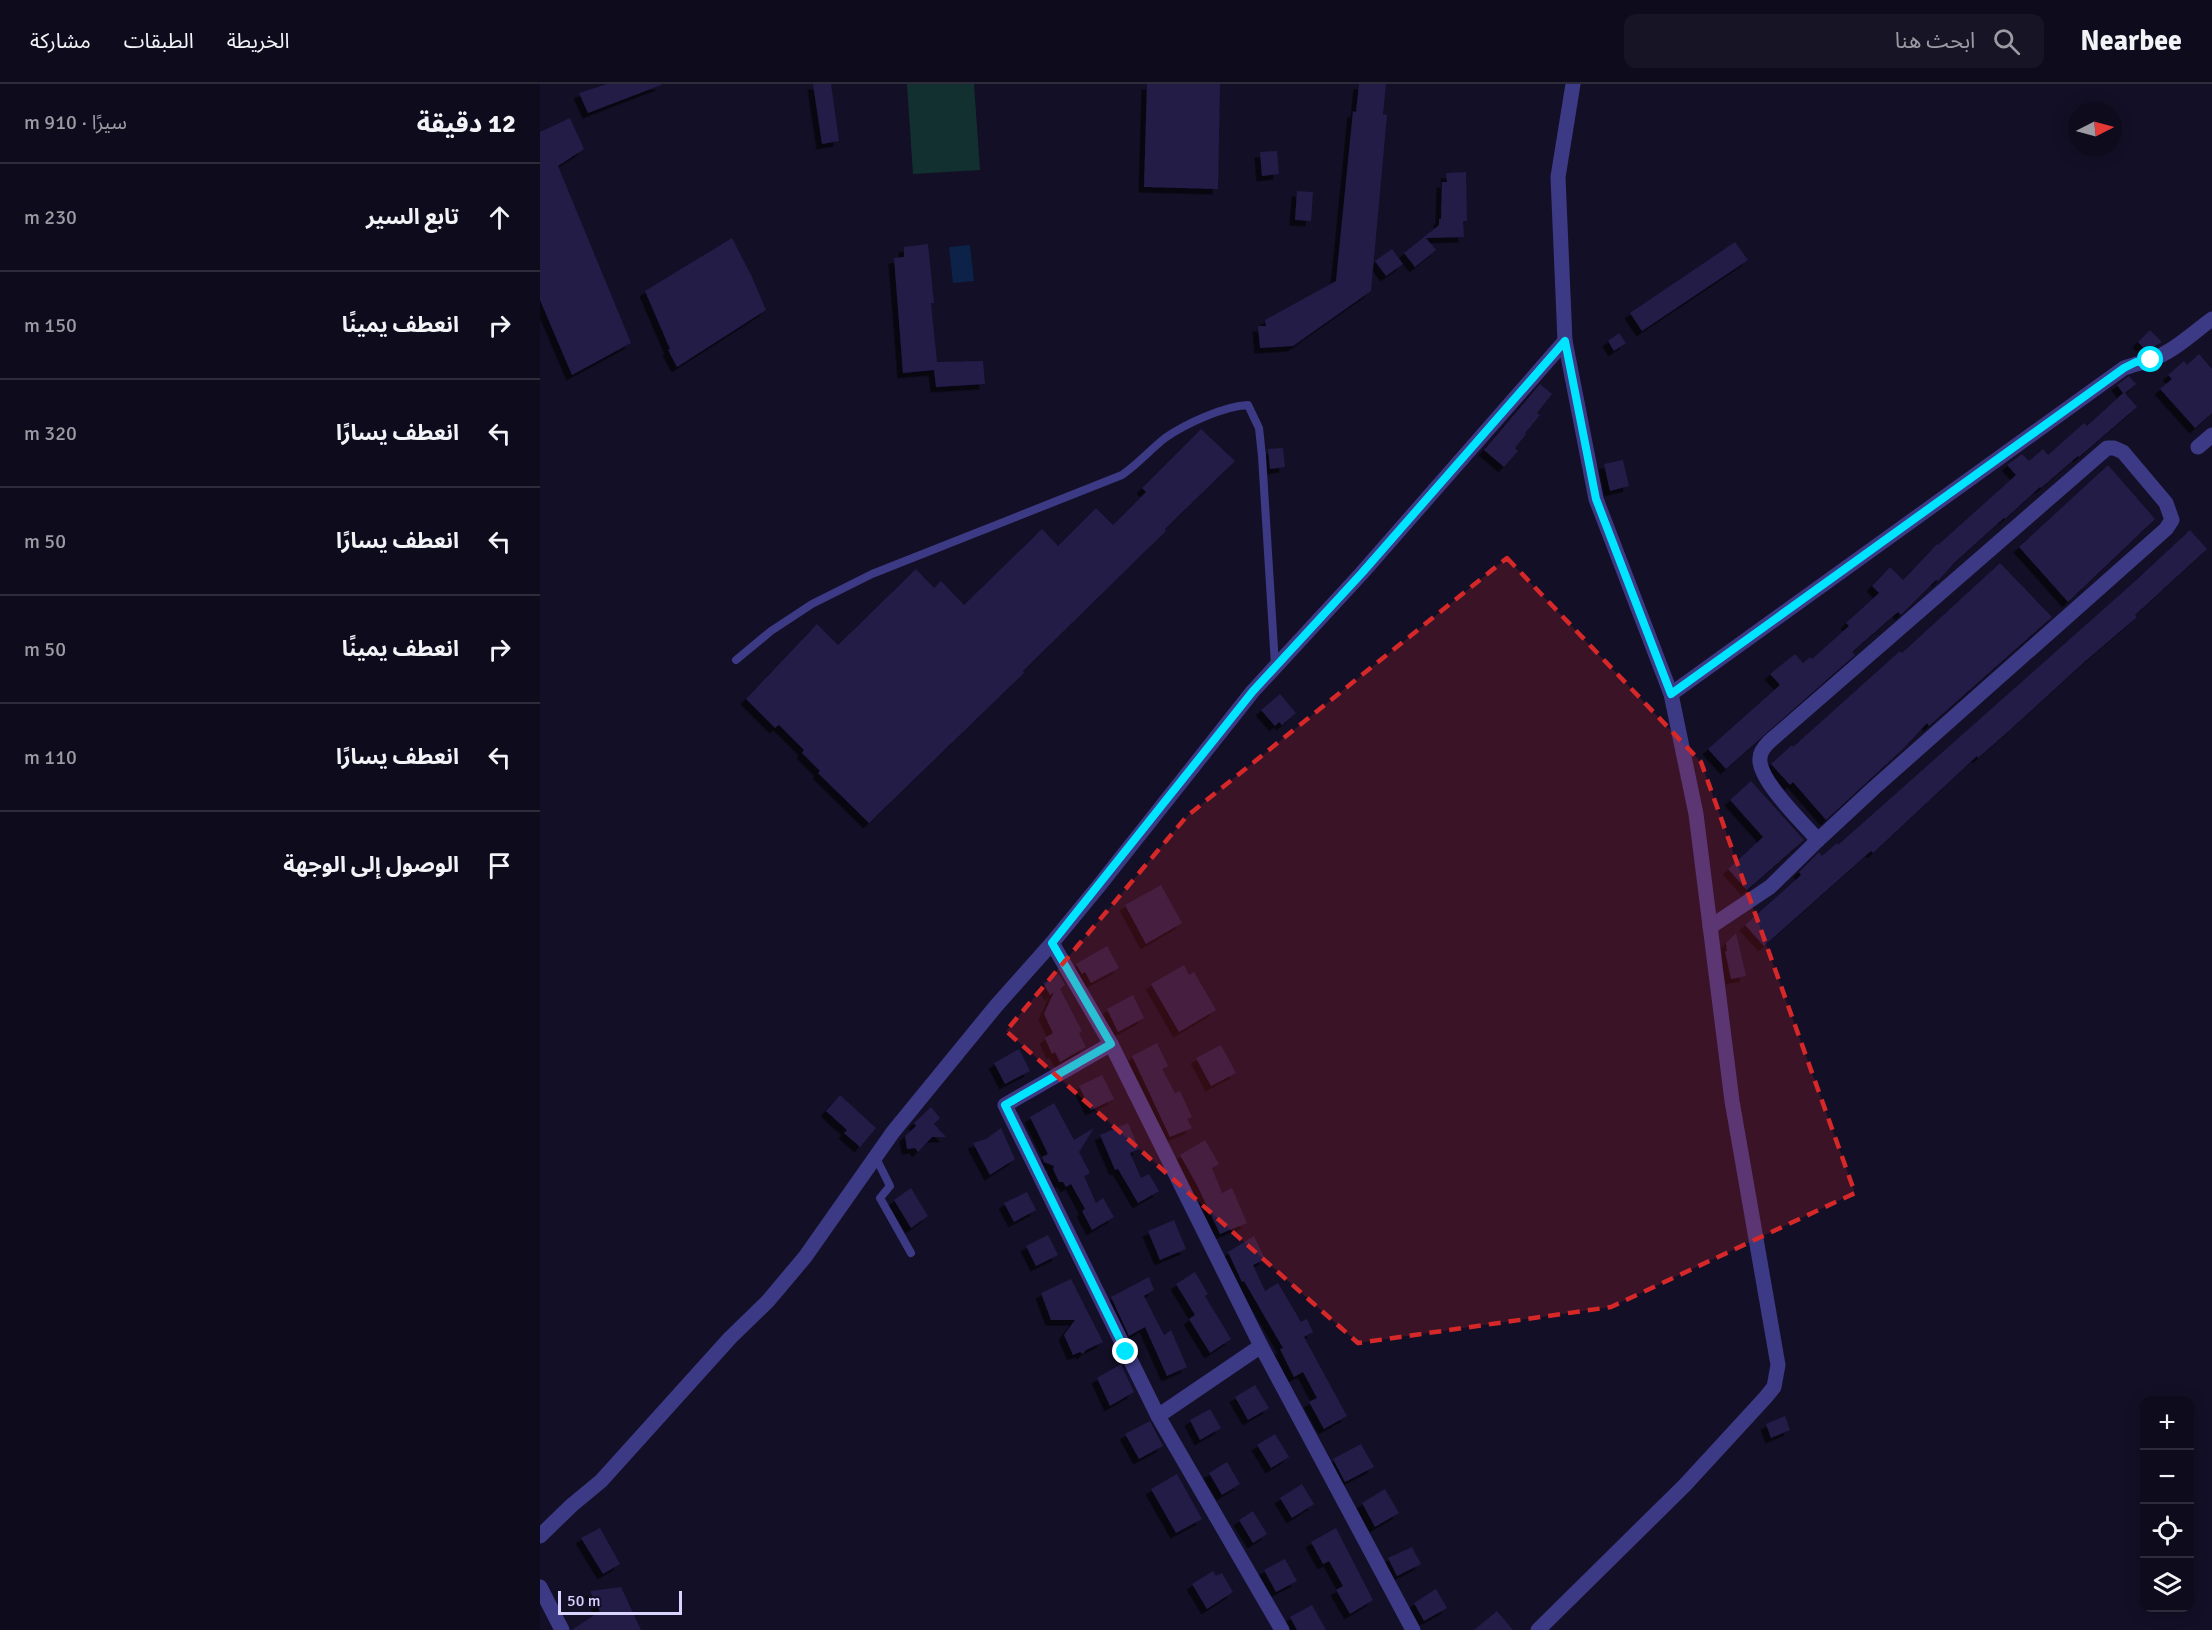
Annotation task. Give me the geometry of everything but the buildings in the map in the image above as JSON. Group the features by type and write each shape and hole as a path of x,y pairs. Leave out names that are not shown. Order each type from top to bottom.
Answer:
{"street":[{"path":"1538,1630 1684,1485 1765,1398 1774,1387 1778,1365 1732,1101 1696,814 1671,694 1596,499 1565,341 1558,177 1573,84"},
{"path":"1671,694 2124,368 2136,362 2151,360 2164,353 2212,319"},
{"path":"540,1536 601,1481 730,1338 768,1301 805,1257 893,1132 996,1006 1052,943 1253,691 1361,574 1565,341"},
{"path":"2198,447 2212,435"},
{"path":"1710,927 1770,887 1883,780 2166,529 2172,520 2166,502 2123,452 2107,448 1769,742 1760,756 1760,767 1767,780 1818,840"},
{"path":"1052,943 1111,1044 1261,1346 1413,1630"},
{"path":"1111,1044 1005,1105 1158,1416 1282,1630"},
{"path":"1158,1416 1261,1346"},
{"path":"540,1587 562,1630"}],"lane":[{"path":"736,660 771,631 812,604 872,574 1122,475 1166,437 1214,412 1248,405 1255,416 1260,437 1275,666"},
{"path":"875,1157 890,1186 880,1198 911,1253"}],"highlighted area":[{"path":"1507,558 1701,762 1855,1193 1611,1307 1358,1343 1006,1031 1187,816"}],"green space":[{"path":"907,84 974,84 980,170 913,174"}],"water":[{"path":"970,245 974,281 953,283 949,247"}],"route":[{"path":"1126,1352 1005,1105 1111,1044 1052,943 1253,691 1361,574 1565,341 1596,499 1671,694 2124,368 2136,362 2151,360"}]}
